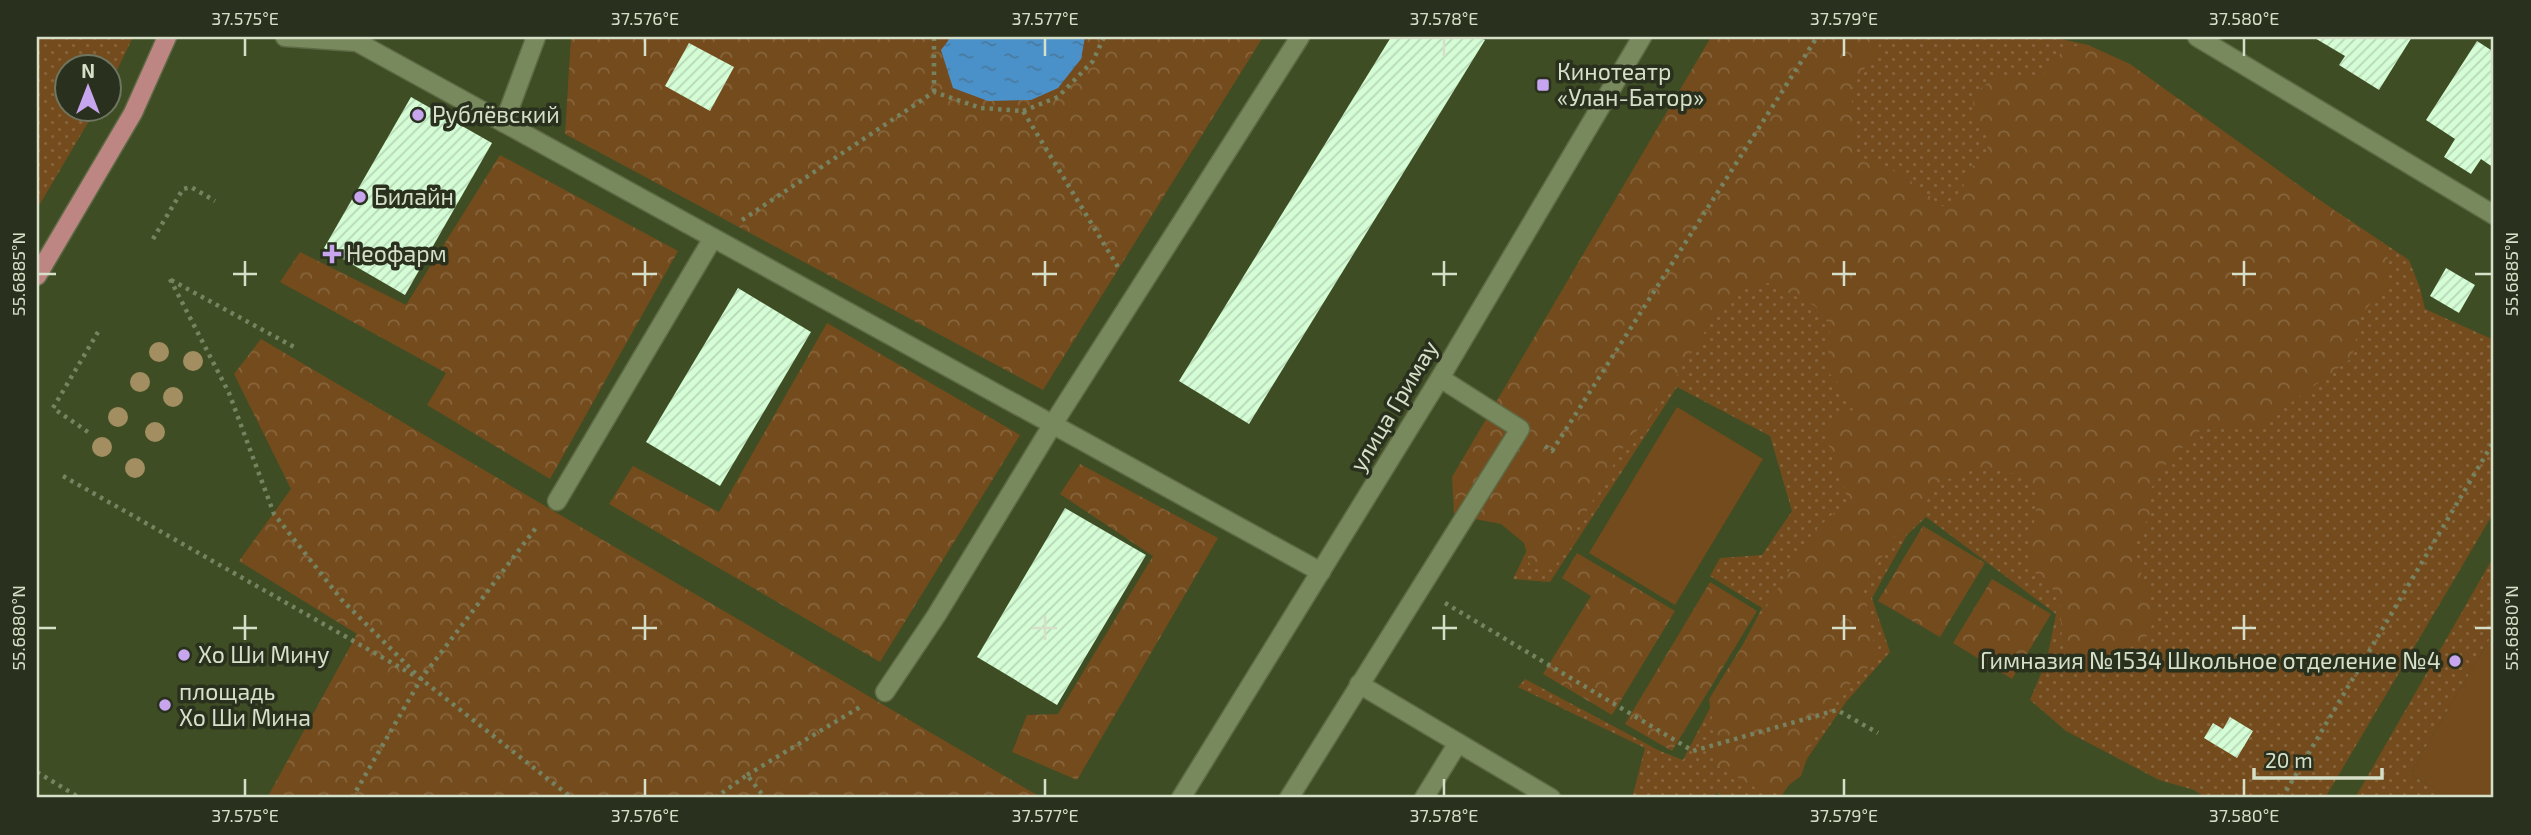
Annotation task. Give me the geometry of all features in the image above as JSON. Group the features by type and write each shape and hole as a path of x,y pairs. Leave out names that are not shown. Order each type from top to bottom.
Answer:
{"main road":[{"path":"37,276 133,113 167,37"}],"street":[{"path":"285,37 357,41 1321,572"},
{"path":"504,123 536,37"},
{"path":"885,692 1300,37"},
{"name":"улица Гримау","path":"1181,798 1440,378 1643,37"},
{"path":"2197,37 2494,215"},
{"path":"557,501 713,238"},
{"path":"1289,798 1520,429 1440,378"},
{"path":"1359,684 1551,798"},
{"path":"1424,798 1458,743"}],"path":[{"path":"934,37 934,92"},
{"path":"934,92 981,108 1023,111 1058,97 1093,61 1104,37"},
{"path":"1520,429 1552,451 1817,37"},
{"path":"713,238 934,92"},
{"path":"1023,111 1135,295"},
{"path":"153,239 183,190 191,187 215,201"},
{"path":"295,347 170,279 229,393 274,514 341,598 421,679 572,798"},
{"path":"88,432 52,408 98,332"},
{"path":"2282,798 2494,440"},
{"path":"63,476 421,679"},
{"path":"352,798 421,679 557,501"},
{"path":"1420,588 1693,751 1837,710 1878,733"},
{"path":"715,798 747,775 885,692"},
{"path":"37,772 80,798"},
{"path":"747,775 765,798"}],"green space":[{"path":"133,37 122,60 122,52 52,52 52,122 88,122 37,209 37,38"},
{"path":"571,37 1263,37 1043,390 565,134"},
{"path":"1711,37 1884,37 1851,90 1857,156 1902,175 1940,206 1953,206 1962,192 1967,170 1986,157 1989,136 1974,118 1973,95 1994,78 2040,78 2066,47 2088,45 2130,64 2374,239 2388,258 2389,281 2361,315 2352,358 2258,427 2206,425 2168,461 2149,492 2151,516 2137,533 2135,555 2156,617 2147,636 2128,649 2082,653 2062,642 2060,596 2027,565 2038,498 2029,477 1982,467 1937,483 1916,521 1897,532 1863,589 1876,653 1865,672 1826,703 1801,776 1782,790 1759,790 1718,766 1709,699 1813,532 1848,500 1823,429 1858,406 1827,371 1830,325 1815,306 1769,283 1746,288 1713,319 1648,421 1630,436 1553,570 1530,565 1524,543 1501,524 1454,515 1452,477"},
{"path":"1834,37 2052,37 2088,45 2409,260 2425,309 2494,340 2494,512 2325,798 2206,798 2194,790 2159,780 2066,731 2030,700 2047,659 2056,614 1926,517 1907,535 1872,598 1890,652 1846,702 1780,798 1727,798 1717,793 1711,798 1632,798 1645,748 1518,687 1525,679 1660,751 1683,760 1762,608 1710,576 1720,558 1762,555 1792,511 1770,436 1677,387 1550,582 1513,579 1553,497"},
{"path":"500,155 678,251 550,479 427,405 446,373 280,282 300,252 406,305"},
{"path":"827,323 1020,435 880,662 609,504 633,466 719,512"},
{"path":"261,339 1042,798 267,798 357,634 239,561 291,489 234,374"},
{"path":"1677,407 1763,459 1675,605 1589,553"},
{"path":"1080,464 1218,538 1077,780 1012,752 1027,715 1058,714 1153,556 1060,494"},
{"path":"1923,526 1985,563 1940,637 1878,601"},
{"path":"1577,553 1675,611 1612,715 1543,674 1591,596 1562,578"},
{"path":"2494,556 2494,632 2410,774 2451,798 2355,798"},
{"path":"1992,579 2051,614 2012,679 1953,643"},
{"path":"1710,582 1757,611 1672,751 1625,724"},
{"path":"2494,632 2494,798 2451,798 2410,774"}],"water":[{"path":"951,37 1085,37 1081,59 1058,88 1031,100 988,101 953,88 941,50"}],"building":[{"path":"1391,37 1480,37 1485,40 1249,424 1179,381"},
{"path":"2313,37 2412,37 2379,90 2339,65 2345,56"},
{"path":"2477,41 2494,52 2494,168 2481,159 2471,174 2444,157 2455,139 2426,120"},
{"path":"689,43 734,67 710,111 665,86"},
{"path":"411,97 492,143 405,295 324,248"},
{"path":"2446,268 2475,285 2459,313 2430,296"},
{"path":"738,288 811,332 720,486 646,442"},
{"path":"1065,508 1146,555 1057,705 977,657"},
{"path":"2230,717 2253,731 2237,758 2204,738 2213,723 2223,729"}],"place":[{"name":"Кинотеатр «Улан-Батор»","path":"1543,85"},
{"name":"Рублёвский","path":"418,115"},
{"name":"Билайн","path":"360,197"},
{"name":"Неофарм","path":"332,254"},
{"name":"Хо Ши Мину","path":"184,655"},
{"name":"Гимназия №1534 Школьное отделение №4","path":"2455,661"},
{"name":"площадь Хо Ши Мина","path":"165,705"}]}
